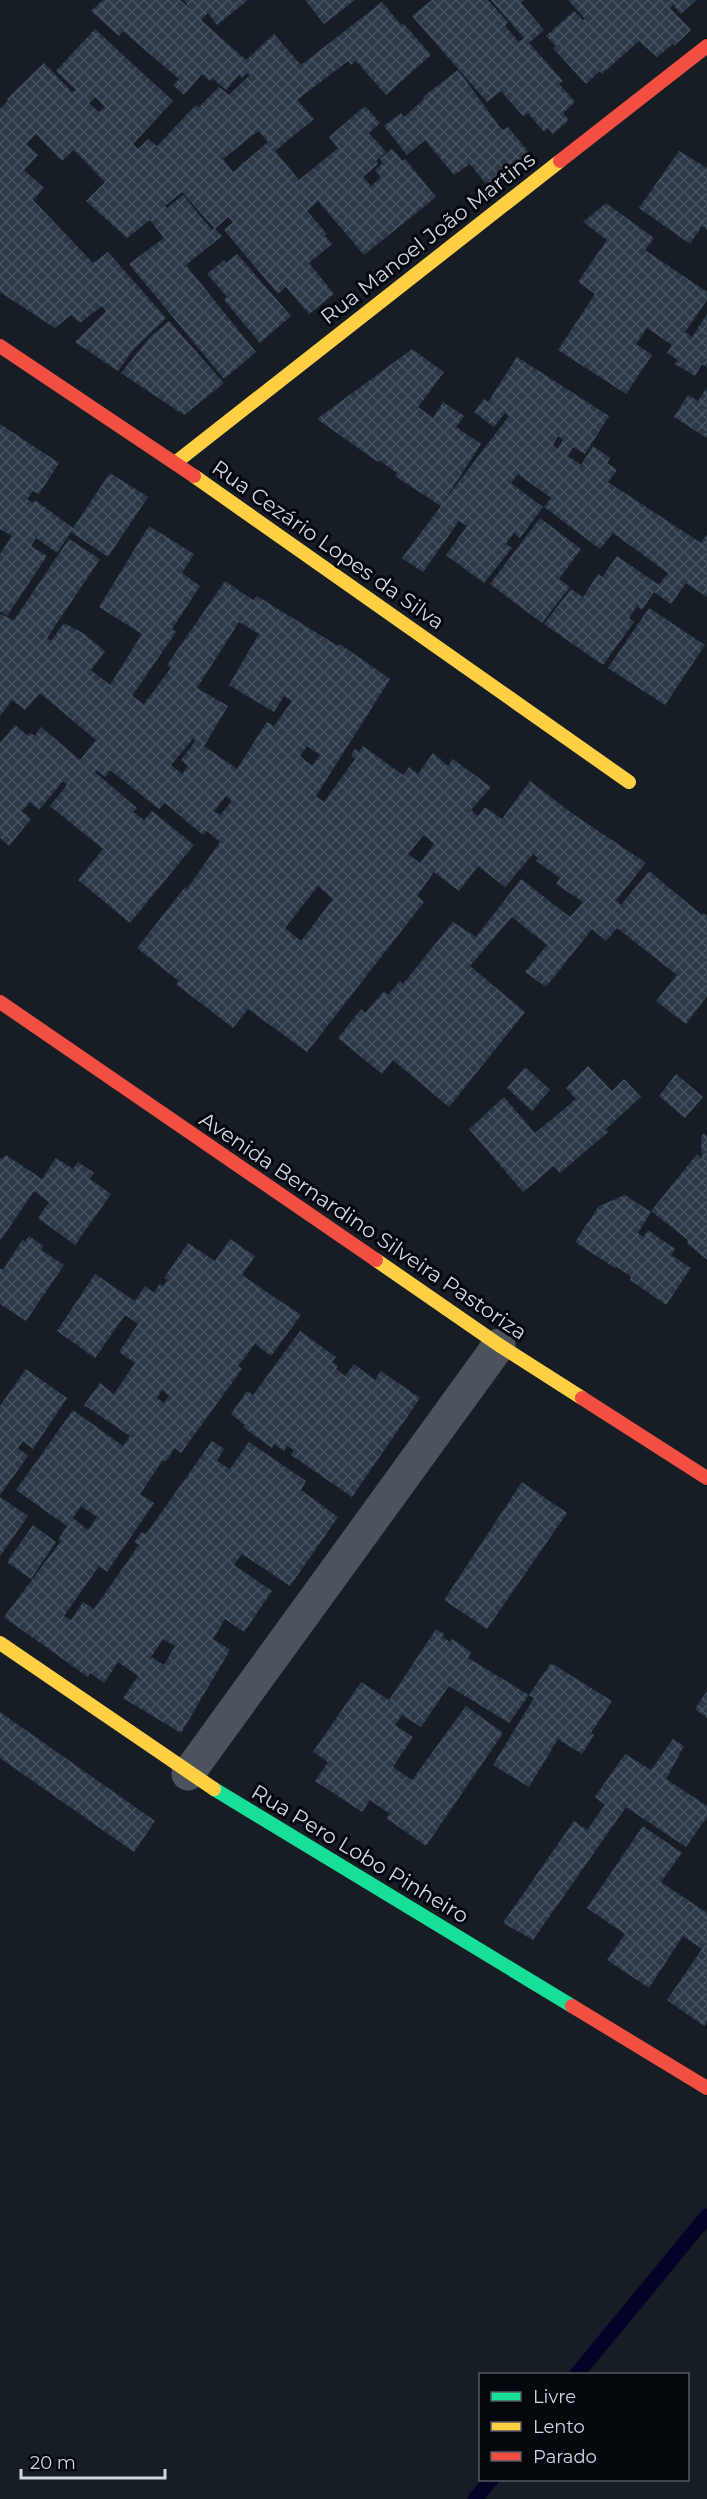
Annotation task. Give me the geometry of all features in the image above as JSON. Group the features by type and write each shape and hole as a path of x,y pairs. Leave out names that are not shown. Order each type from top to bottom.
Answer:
{"street":[{"name":"Rua Manoel João Martins","path":"175,463 707,46"},
{"name":"Rua Cezário Lopes da Silva","path":"0,346 175,463 629,782"},
{"name":"Avenida Bernardino Silveira Pastoriza","path":"0,1002 499,1345 707,1478"},
{"path":"188,1774 499,1345"},
{"name":"Rua Pero Lobo Pinheiro","path":"0,1643 188,1774 707,2088"}],"building":[{"path":"103,0 180,0 190,9 184,0 248,0 217,25 208,13 201,20 246,60 274,34 301,65 382,2 431,55 386,95 356,61 351,65 348,61 297,100 314,119 275,151 299,180 338,148 329,137 365,106 380,123 369,133 386,152 376,161 378,164 363,177 371,186 381,177 375,170 383,163 380,159 392,149 403,161 405,159 436,197 364,255 318,201 307,211 327,234 325,236 332,244 309,263 334,294 309,314 286,287 278,294 224,230 233,222 228,217 215,229 222,236 186,265 256,352 224,379 129,264 164,238 150,220 127,238 86,201 105,182 74,150 62,161 36,134 26,144 38,155 24,170 44,188 33,200 93,263 108,252 166,318 132,351 118,371 75,342 106,311 102,306 80,323 71,315 55,328 0,292 0,109 8,101 7,99 44,63 72,92 76,90 56,71 95,29 173,101 133,144 138,149 148,139 157,146 196,105 199,107 219,87 229,95 250,75 247,73 242,78 239,75 226,90 212,78 210,81 202,74 184,95 173,85 179,79 123,31 119,36 91,11","holes":["95,97 105,107 99,112 89,103","258,131 268,142 233,172 223,159","182,192 214,228 212,230 183,195 167,208 165,206"]},
{"path":"305,0 355,0 324,24"},
{"path":"432,0 488,0 508,22 505,26 519,42 524,38 491,0 524,0 521,3 544,30 529,43 563,81 559,84 575,102 563,113 569,120 553,134 548,128 544,132 528,113 523,116 501,91 487,102 412,16"},
{"path":"568,0 696,0 681,14 673,5 670,8 691,30 674,46 673,44 657,57 639,41 602,74 600,71 586,84 553,48 556,46 546,36 574,11 583,20 585,19"},
{"path":"458,70 502,130 508,127 530,154 487,185 470,164 454,175 425,140 407,155 384,126 401,113 404,117 424,99 423,97"},
{"path":"679,151 707,168 707,230 702,226 690,244 639,208"},
{"path":"606,203 654,238 645,250 707,292 707,300 685,332 692,337 707,314 707,368 702,364 695,376 675,364 678,360 667,353 672,345 647,328 636,344 652,355 626,394 558,350 595,294 578,282 607,240 583,222"},
{"path":"237,254 291,316 260,343 224,300 227,297 207,274 224,260 226,263"},
{"path":"169,321 224,383 184,415 121,373 150,337"},
{"path":"412,349 444,372 418,407 433,418 443,402 464,416 456,427 481,444 444,501 509,416 505,413 494,427 474,412 484,399 488,402 517,357 609,416 585,454 573,447 568,456 581,465 593,446 610,458 607,463 617,470 608,482 701,543 707,534 707,597 686,583 671,604 654,592 642,610 637,606 629,618 634,622 603,665 544,624 571,589 583,597 598,574 602,577 617,556 659,585 668,573 613,533 600,549 544,507 551,498 518,474 511,483 543,507 520,538 514,533 506,544 512,548 484,583 446,555 467,526 459,521 423,572 402,558 441,506 395,476 397,473 379,460 378,462 317,419","holes":["558,436 563,440 557,449 553,445"]},
{"path":"707,387 707,438 674,417 688,395 698,401"},
{"path":"0,424 59,463 39,494 33,491 27,499 33,503 35,500 73,528 110,473 148,497 108,557 71,532 57,553 36,538 31,546 47,556 7,616 0,611 0,554 12,536 0,529"},
{"path":"540,518 581,549 559,579 570,587 542,623 490,584"},
{"path":"149,526 194,554 182,573 200,586 172,629 176,632 132,696 144,704 171,668 167,665 225,581 253,600 257,596 338,646 340,644 390,679 316,796 324,802 355,759 351,755 355,749 359,752 363,746 403,775 409,767 418,774 433,753 448,766 453,759 491,787 471,810 478,816 485,807 502,819 530,781 573,814 646,863 616,900 621,905 649,871 702,915 703,913 707,916 707,996 686,1024 656,1001 677,975 617,928 606,941 592,929 546,987 525,972 547,945 512,917 470,966 525,1012 449,1107 393,1060 382,1074 338,1038 361,1009 365,1013 384,991 388,995 400,981 403,984 453,922 476,937 521,879 570,917 583,902 556,884 560,878 536,861 538,858 533,854 505,887 478,866 459,891 434,872 417,896 424,902 307,1052 248,1009 233,1028 176,984 179,981 137,948 185,887 187,889 220,842 207,831 203,835 165,803 159,809 110,770 105,777 97,770 95,772 137,808 133,812 144,820 152,811 194,845 130,923 78,880 103,849 50,806 67,785 63,781 39,810 30,802 22,811 31,819 9,846 0,838 0,743 15,725 28,736 30,733 35,736 41,727 80,760 96,740 40,693 25,710 12,700 0,716 0,614 14,620 69,539 100,559 47,638 51,641 64,623 83,633 105,651 91,670 110,685 142,634 99,607","holes":["239,622 259,634 229,685 274,712 284,696 292,701 274,726 267,722 237,769 204,746 228,706 197,688","193,739 196,740 181,760 188,766 182,774 171,765","307,746 320,755 312,766 300,756","226,796 232,801 220,815 214,811","424,835 434,844 420,863 408,854","318,886 333,899 301,941 285,928"]},
{"path":"649,608 705,645 665,705 608,668"},
{"path":"588,1066 612,1091 624,1079 641,1097 606,1129 608,1132 560,1173 554,1166 523,1192 469,1129 504,1097 535,1133 576,1099 566,1088"},
{"path":"525,1067 550,1090 532,1111 507,1088"},
{"path":"676,1074 703,1097 685,1118 659,1096"},
{"path":"704,1133 707,1136 707,1260 687,1243 688,1240 651,1211 697,1154 702,1159 701,1137"},
{"path":"6,1155 42,1179 56,1158 73,1169 78,1162 94,1173 90,1179 111,1194 75,1245 38,1218 49,1202 34,1191 0,1241 0,1158"},
{"path":"625,1195 651,1212 638,1233 643,1237 648,1230 675,1249 671,1255 691,1268 666,1305 630,1280 631,1277 616,1266 615,1268 575,1242 599,1206"},
{"path":"29,1236 43,1246 41,1250 64,1265 26,1321 0,1304 0,1268 3,1270 23,1239 25,1242"},
{"path":"230,1239 255,1256 242,1275 301,1315 271,1356 255,1344 238,1366 242,1369 181,1453 175,1448 166,1461 163,1460 140,1494 154,1503 107,1572 99,1566 64,1616 71,1620 83,1602 94,1609 139,1545 134,1542 142,1532 146,1534 212,1441 224,1449 217,1461 230,1469 249,1442 306,1481 301,1490 338,1517 290,1586 242,1554 234,1565 272,1591 244,1632 225,1619 213,1639 230,1650 181,1733 123,1698 138,1676 118,1662 104,1683 90,1673 88,1677 4,1617 61,1541 58,1540 67,1526 16,1490 73,1410 123,1446 130,1436 84,1405 100,1383 114,1394 135,1363 119,1352 138,1324 125,1315 95,1358 57,1331 95,1274 135,1301 145,1286 154,1293 159,1284 163,1286 168,1280 164,1278 188,1243 215,1261","holes":["162,1390 169,1396 164,1403 157,1398","81,1506 97,1517 88,1530 73,1518","163,1639 175,1646 164,1665 151,1657"]},
{"path":"300,1331 336,1357 332,1362 338,1366 336,1369 345,1376 354,1364 375,1380 381,1371 420,1398 352,1497 291,1455 294,1450 287,1446 284,1451 274,1444 272,1448 243,1427 245,1425 231,1414 247,1391 253,1395"},
{"path":"26,1369 67,1398 33,1449 23,1441 18,1448 28,1456 0,1495 0,1406"},
{"path":"522,1482 567,1513 487,1629 444,1600"},
{"path":"0,1497 28,1516 0,1556"},
{"path":"33,1525 56,1542 31,1579 7,1562"},
{"path":"436,1629 450,1642 452,1639 471,1652 468,1658 529,1695 509,1723 449,1686 421,1727 402,1715 395,1725 413,1737 393,1767 412,1780 466,1706 503,1733 426,1846 386,1818 390,1814 370,1800 362,1812 315,1781 328,1762 313,1752 361,1682 389,1700"},
{"path":"551,1663 612,1701 591,1733 594,1735 582,1754 558,1739 529,1787 493,1765 534,1698 529,1695"},
{"path":"707,1691 707,1718 695,1709"},
{"path":"0,1712 155,1821 134,1852 0,1758"},
{"path":"673,1739 684,1746 666,1779 707,1806 707,1817 686,1847 626,1807 533,1940 503,1923 574,1821 587,1830 605,1805 595,1797 625,1754 651,1770"},
{"path":"643,1826 682,1853 661,1882 707,1913 707,2022 704,2026 667,2000 702,1949 683,1936 649,1988 607,1960 625,1934 587,1908"}],"waterway":[{"path":"578,2373 707,2216"},
{"path":"475,2499 490,2481"}],"traffic: fast":[{"path":"214,1789 572,2006"}],"traffic: slow":[{"path":"175,463 560,161"},
{"path":"194,476 629,782"},
{"path":"376,1260 499,1345 582,1398"},
{"path":"0,1643 214,1789"}],"traffic: jam":[{"path":"560,161 707,46"},
{"path":"0,346 194,476"},
{"path":"0,1002 376,1260"},
{"path":"582,1398 707,1478"},
{"path":"572,2006 707,2088"}]}
